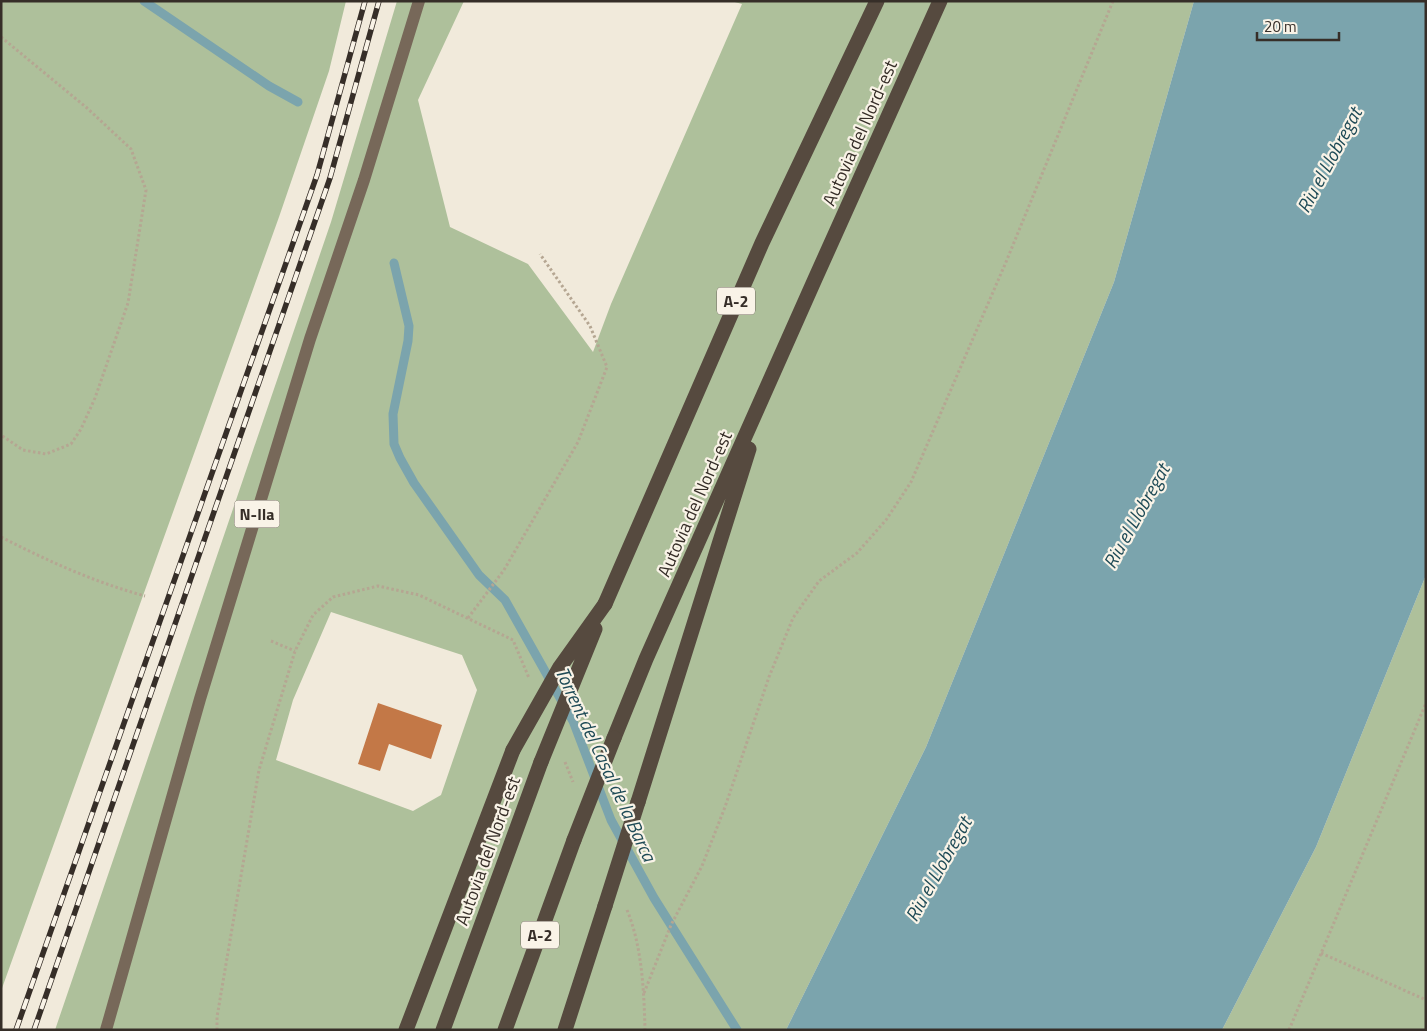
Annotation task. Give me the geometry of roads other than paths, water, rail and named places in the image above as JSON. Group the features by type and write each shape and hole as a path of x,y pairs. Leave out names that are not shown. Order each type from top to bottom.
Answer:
{"highway":[{"name":"Autovia del Nord-est","path":"443,1030 541,762 604,604 762,243 877,1"},
{"name":"Autovia del Nord-est","path":"505,1030 574,840 646,659 940,1"},
{"path":"565,1030 770,383"},
{"path":"406,1030 513,750 560,667 604,604"}],"main road":[{"name":"N-IIa","path":"106,1030 206,680 307,348 364,180 419,1"}],"water":[{"name":"Riu el Llobregat","path":"1194,1 1426,1 1426,575 1316,847 1222,1030 786,1030 926,747 1114,282"}],"waterway":[{"name":"Torrent del Casal de la Barca","path":"144,1 269,86 298,102"},
{"name":"Torrent del Casal de la Barca","path":"394,263 409,326 408,341 393,414 394,444 400,458 414,483 479,575 505,600 573,721 611,820 654,898 737,1030"}],"railway":[{"path":"16,1030 317,175 365,1"},
{"path":"34,1030 330,178 379,1"}]}
